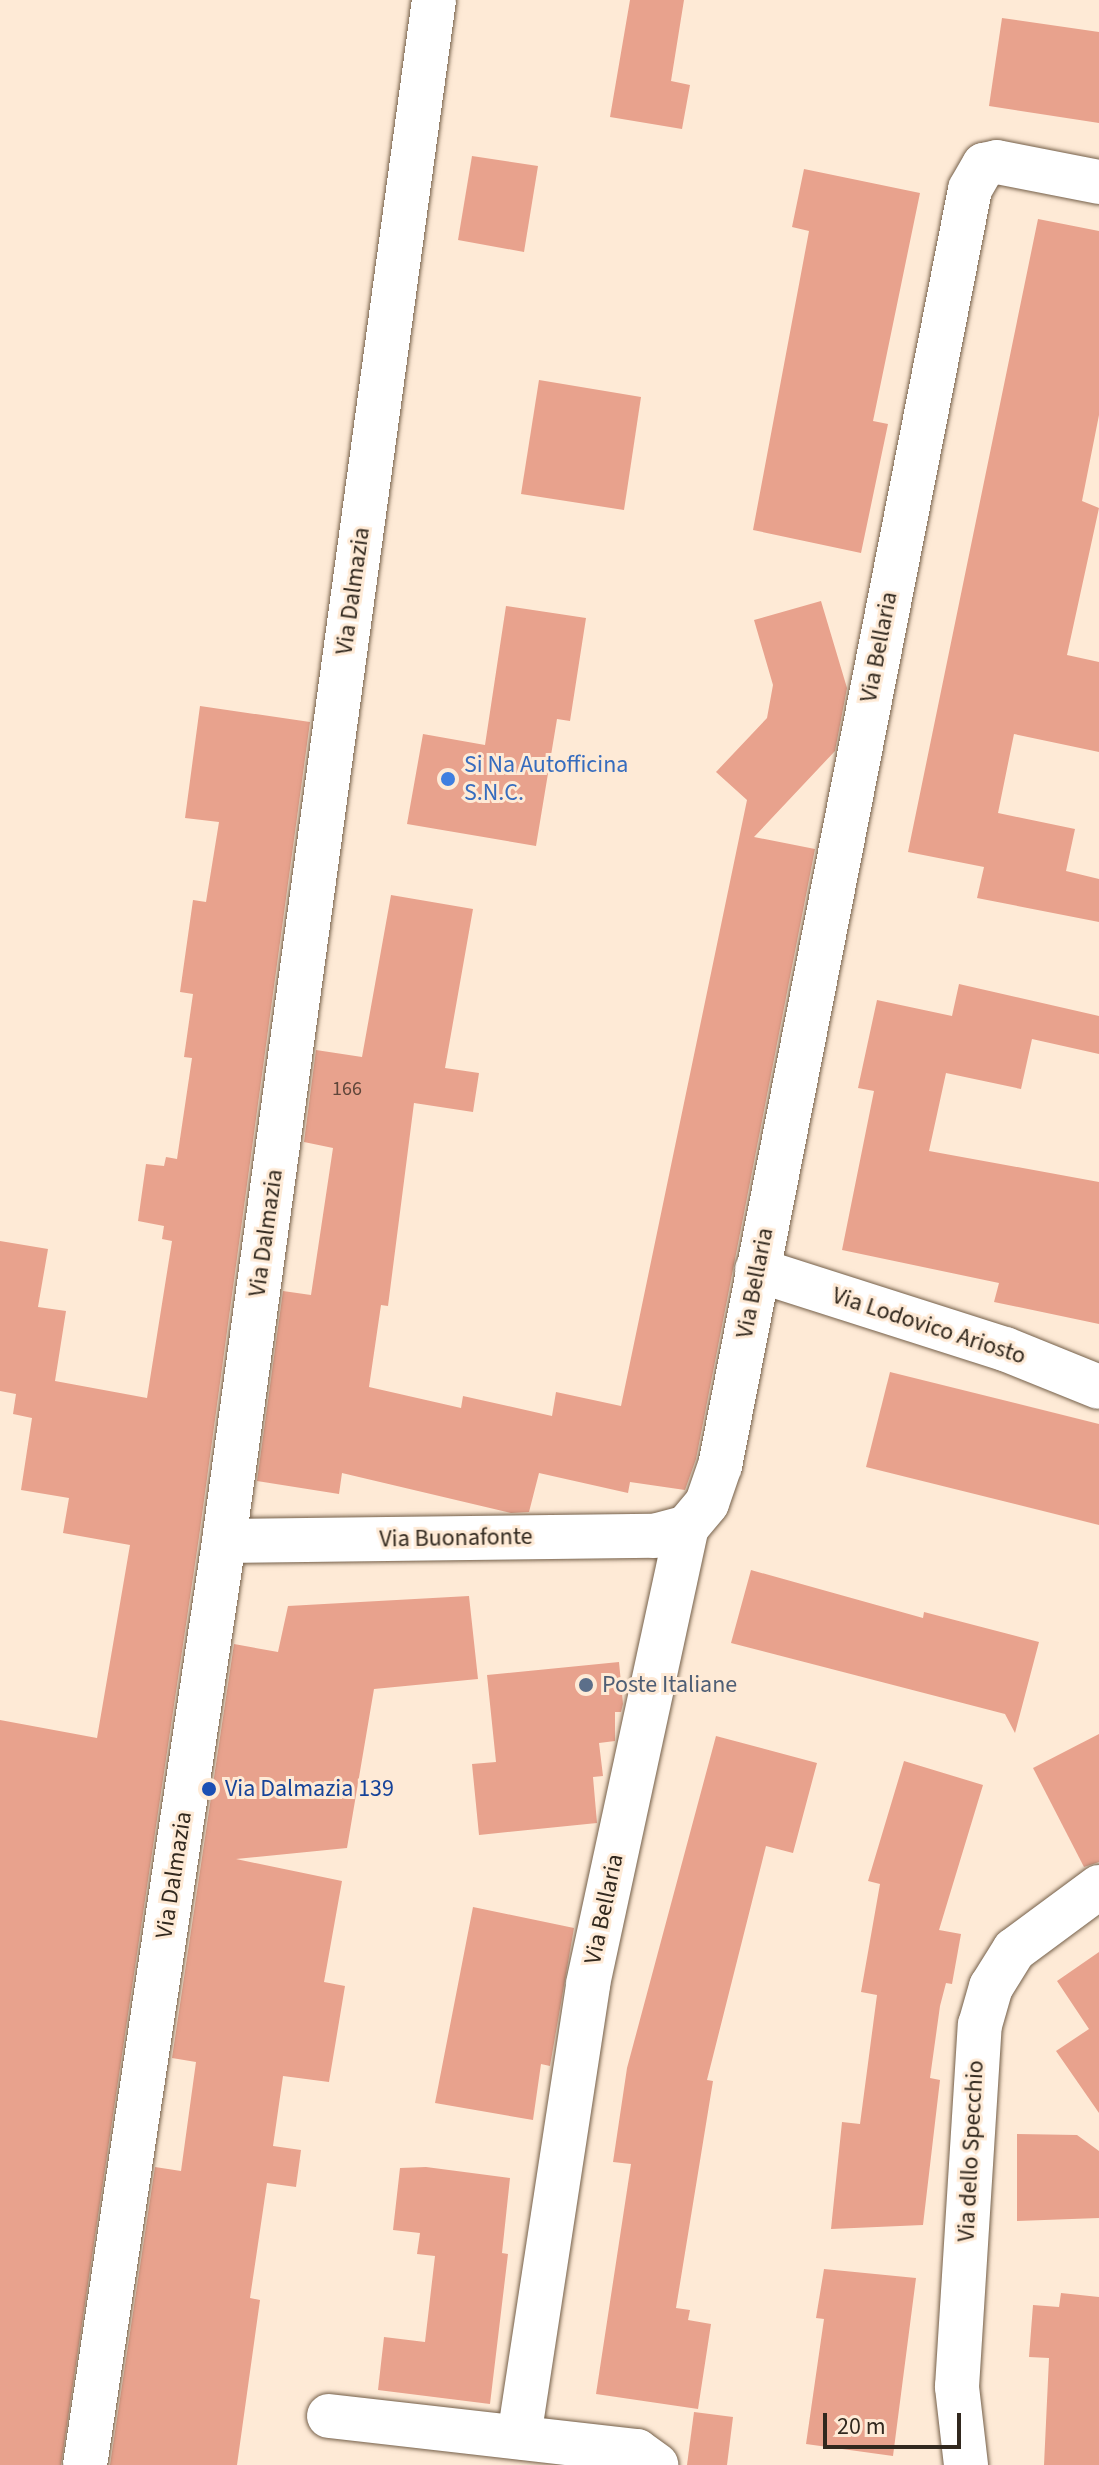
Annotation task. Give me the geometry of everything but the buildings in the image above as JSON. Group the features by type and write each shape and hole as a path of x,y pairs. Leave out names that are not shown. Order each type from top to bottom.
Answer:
{"street":[{"name":"Via Dalmazia","path":"85,2465 224,1541 434,0"},
{"name":"Via Bellaria","path":"519,2437 585,1996 687,1527 707,1503 720,1466 970,189 984,165 1024,163 1099,182"},
{"name":"Via Lodovico Ariosto","path":"757,1270 1005,1349 1099,1387"},
{"name":"Via Buonafonte","path":"224,1541 654,1536 687,1527"},
{"name":"Via dello Specchio","path":"966,2465 957,2387 980,2025 991,1987 1014,1950 1099,1887"},
{"path":"329,2416 519,2437 649,2459"}],"place":[{"name":"Si Na Autofficina S.N.C.","path":"448,779"},
{"name":"Poste Italiane","path":"586,1685"},
{"name":"Via Dalmazia 139","path":"209,1789"}]}
